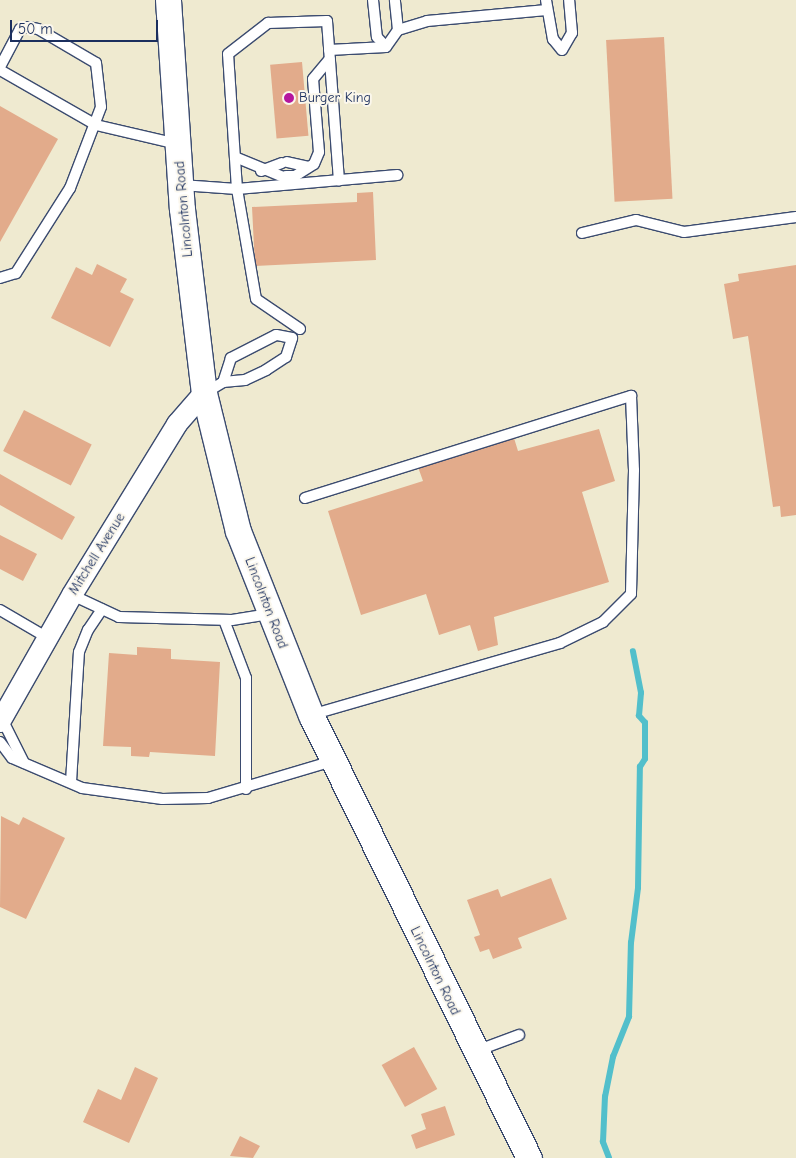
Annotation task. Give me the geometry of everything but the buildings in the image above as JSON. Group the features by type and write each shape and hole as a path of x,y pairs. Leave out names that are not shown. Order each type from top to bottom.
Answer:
{"street":[{"name":"Lincolnton Road","path":"168,0 180,185 238,531 311,714 475,1051 530,1158"},
{"name":"Mitchell Avenue","path":"2,714 72,595 177,424 214,388"}],"lane":[{"path":"372,0 377,37 386,47"},
{"path":"395,0 398,30"},
{"path":"235,157 261,171 284,176 295,176 314,164 319,152 313,79 330,54 386,47 398,30 427,21 546,5 553,39 562,50 572,33 569,0"},
{"path":"300,329 256,299 236,189 228,54 268,23 327,20 339,181"},
{"path":"0,278 16,273 70,188 96,125 102,107 96,63 38,29 28,27 20,29 0,69 96,125 178,144"},
{"path":"261,171 285,163 308,167"},
{"path":"180,185 236,189 397,175"},
{"path":"582,233 636,220 684,232 796,217"},
{"path":"276,335 292,338 286,357 280,361 245,380 214,388 231,358 276,335"},
{"path":"305,498 631,396 634,470 631,594 603,622 560,643 311,714"},
{"path":"72,595 120,617 224,620 270,614"},
{"path":"72,782 79,652 88,630 102,609"},
{"path":"0,610 48,638"},
{"path":"224,620 246,678 246,789"},
{"path":"2,714 24,763"},
{"path":"0,742 12,758 72,782 82,788 162,798 208,798 246,789 333,761"},
{"path":"475,1051 519,1035"}],"waterway":[{"path":"609,1158 603,1142 605,1097 613,1057 629,1017 631,943 638,888 640,767 645,759 645,723 639,716 641,693 633,652"}],"place":[{"name":"Burger King","path":"289,98"}]}
